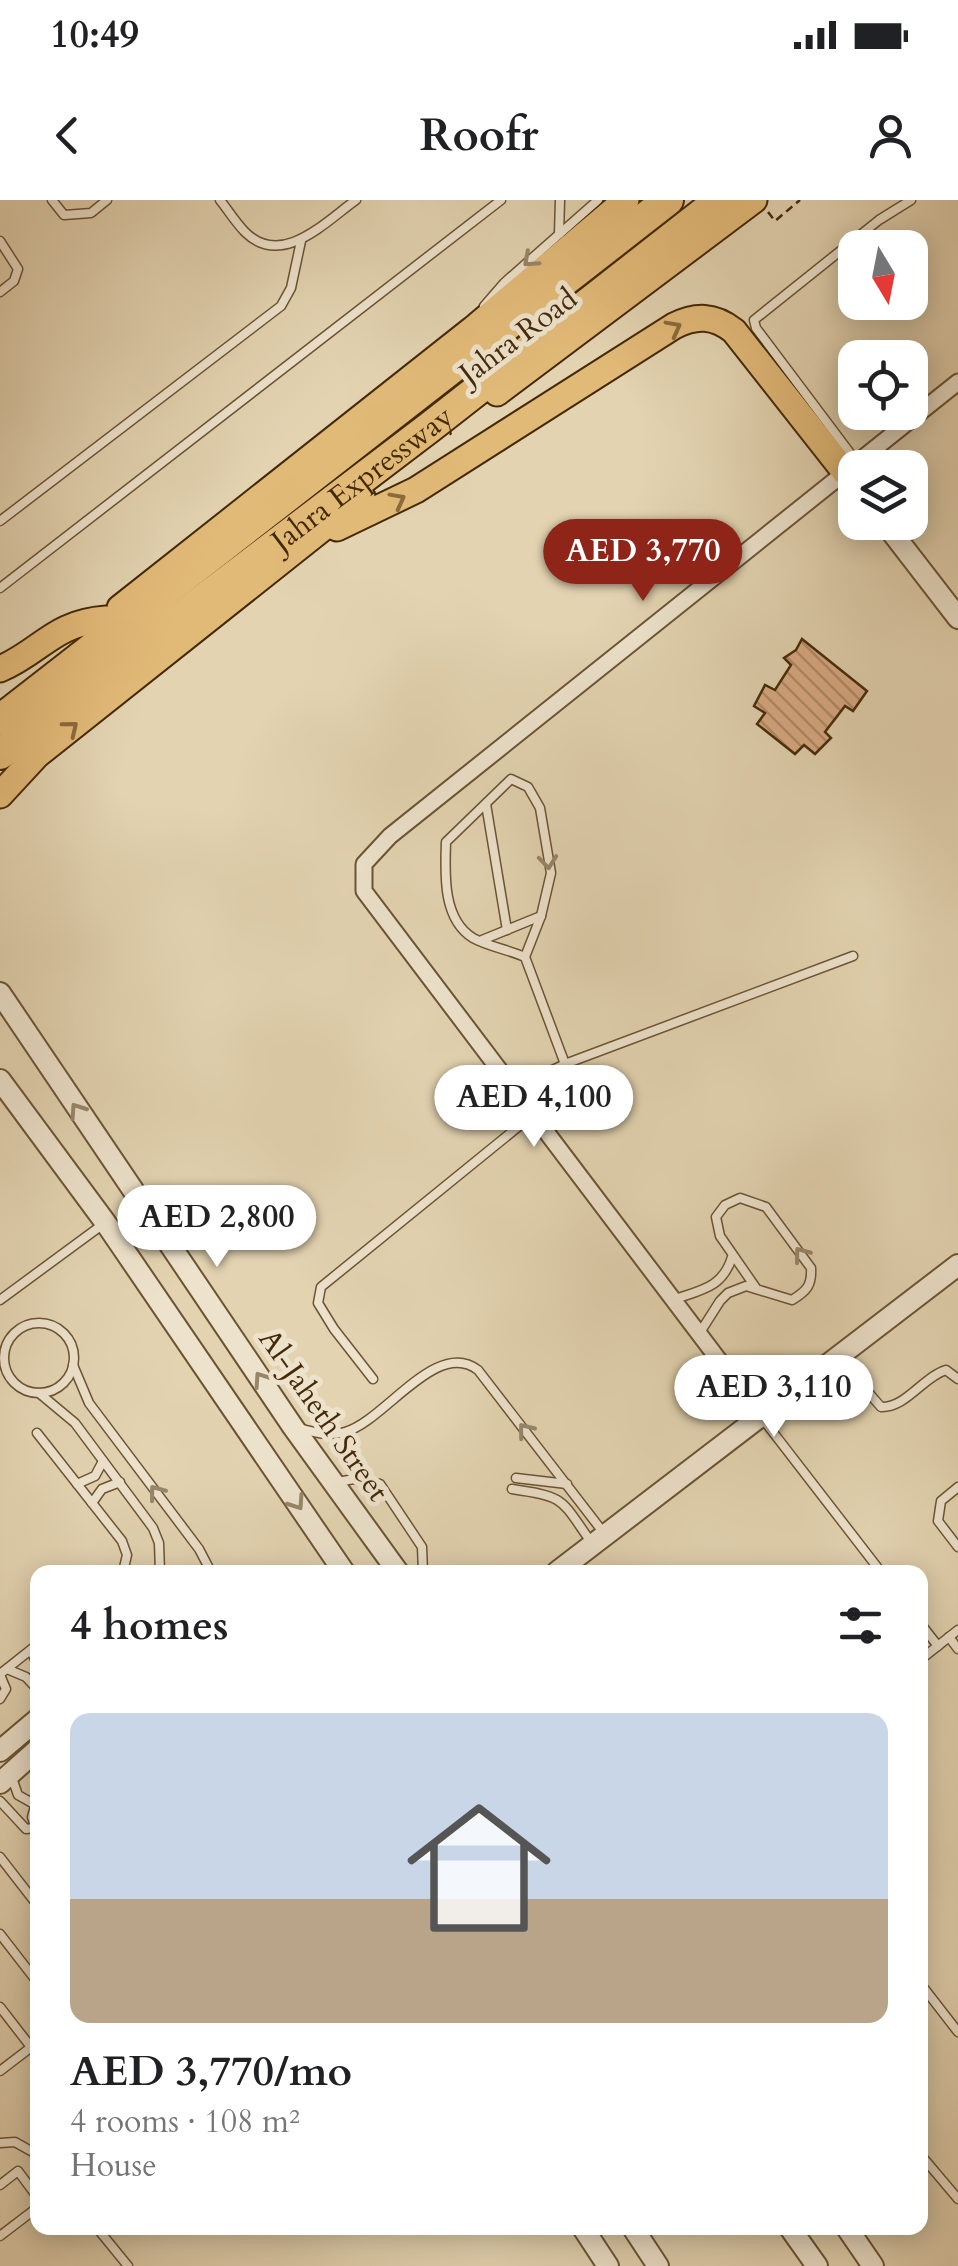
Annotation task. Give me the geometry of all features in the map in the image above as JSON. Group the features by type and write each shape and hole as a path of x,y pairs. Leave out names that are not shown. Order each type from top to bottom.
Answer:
{"highway":[{"name":"Jahra Expressway","path":"0,720 668,200"},
{"name":"Jahra Expressway","path":"0,754 430,427 720,200"}],"main road":[{"name":"Jahra Road","path":"0,705 472,329 626,200"},
{"name":"Jahra Road","path":"0,795 37,755 309,538 754,200"},
{"path":"309,538 382,509 416,490 674,326 699,317 712,318 734,330 838,455"},
{"path":"0,669 56,632 80,623 106,620"}],"street":[{"path":"878,450 958,382"},
{"path":"762,1417 364,891 364,864 390,836 838,483"},
{"path":"898,540 958,618"},
{"name":"Al-Jaheth Street","path":"0,993 293,1426 393,1565"},
{"path":"0,1080 105,1222 339,1565"},
{"path":"567,1565 958,1264"},
{"path":"0,1751 30,1726"},
{"path":"5,1779 30,1757"},
{"path":"592,2235 608,2266"},
{"path":"638,2235 658,2266"},
{"path":"795,2235 817,2266"},
{"path":"852,2235 873,2266"}],"lane":[{"path":"52,200 64,215 91,213 107,200"},
{"path":"220,200 247,235 273,246 301,241 356,200"},
{"path":"0,588 501,200"},
{"path":"559,234 560,200"},
{"path":"472,329 494,293 598,200"},
{"path":"838,451 754,320 879,220 911,200"},
{"path":"0,241 18,269 14,281 0,292"},
{"path":"0,521 281,306 291,288 301,241"},
{"path":"526,957 472,938 450,913 445,863 446,842 511,779 528,787 540,808 551,873 526,957 565,1064"},
{"path":"486,804 508,930"},
{"path":"482,940 541,916"},
{"path":"516,1088 565,1064 853,956"},
{"path":"372,1379 318,1303 321,1287 534,1114"},
{"path":"700,1334 728,1293 746,1286 792,1300 806,1292 812,1280 811,1268 766,1207 740,1198 725,1205 716,1217 720,1236 756,1288"},
{"path":"0,1300 105,1222"},
{"path":"674,1300 709,1287 727,1274 732,1257"},
{"path":"0,1339 30,1324 50,1324 67,1336 74,1355 64,1382 39,1393 29,1392 13,1381 4,1363 12,1334"},
{"path":"838,1358 881,1408 895,1405 937,1373 946,1370 958,1379"},
{"path":"293,1426 328,1434 348,1432 438,1366 463,1361 478,1370 567,1484 600,1541"},
{"path":"73,1365 89,1403 207,1565"},
{"path":"0,1380 13,1381"},
{"path":"39,1393 68,1416 153,1528 159,1543 160,1565"},
{"path":"762,1417 876,1565"},
{"path":"37,1433 126,1548 126,1565"},
{"path":"78,1484 95,1476 104,1461"},
{"path":"333,1482 358,1478 380,1484 422,1547 423,1565"},
{"path":"516,1478 567,1484"},
{"path":"92,1503 102,1488 120,1482"},
{"path":"958,1488 941,1501 938,1521 958,1547"},
{"path":"512,1489 548,1494 560,1500 600,1541"},
{"path":"928,1654 958,1630"},
{"path":"928,1633 938,1646"},
{"path":"948,1636 958,1649"},
{"path":"2,1673 30,1650"},
{"path":"2,1673 26,1677 30,1681"},
{"path":"0,1699 6,1689 2,1673"},
{"path":"5,1779 18,1795 30,1800"},
{"path":"0,1801 30,1830"},
{"path":"0,1858 30,1896"},
{"path":"0,1934 30,1973"},
{"path":"928,1994 958,2032"},
{"path":"0,2007 30,2040"},
{"path":"0,2071 30,2047"},
{"path":"0,2144 15,2142 30,2150"},
{"path":"928,2164 958,2200"},
{"path":"0,2185 18,2171 30,2187"},
{"path":"0,2236 30,2213"},
{"path":"103,2235 128,2266"}],"path":[{"path":"775,221 800,200"}],"building":[{"path":"802,639 867,691 853,711 845,706 825,732 831,738 815,754 804,745 795,754 757,724 765,713 754,706 765,685 775,690 791,665 784,658 796,650"}]}
